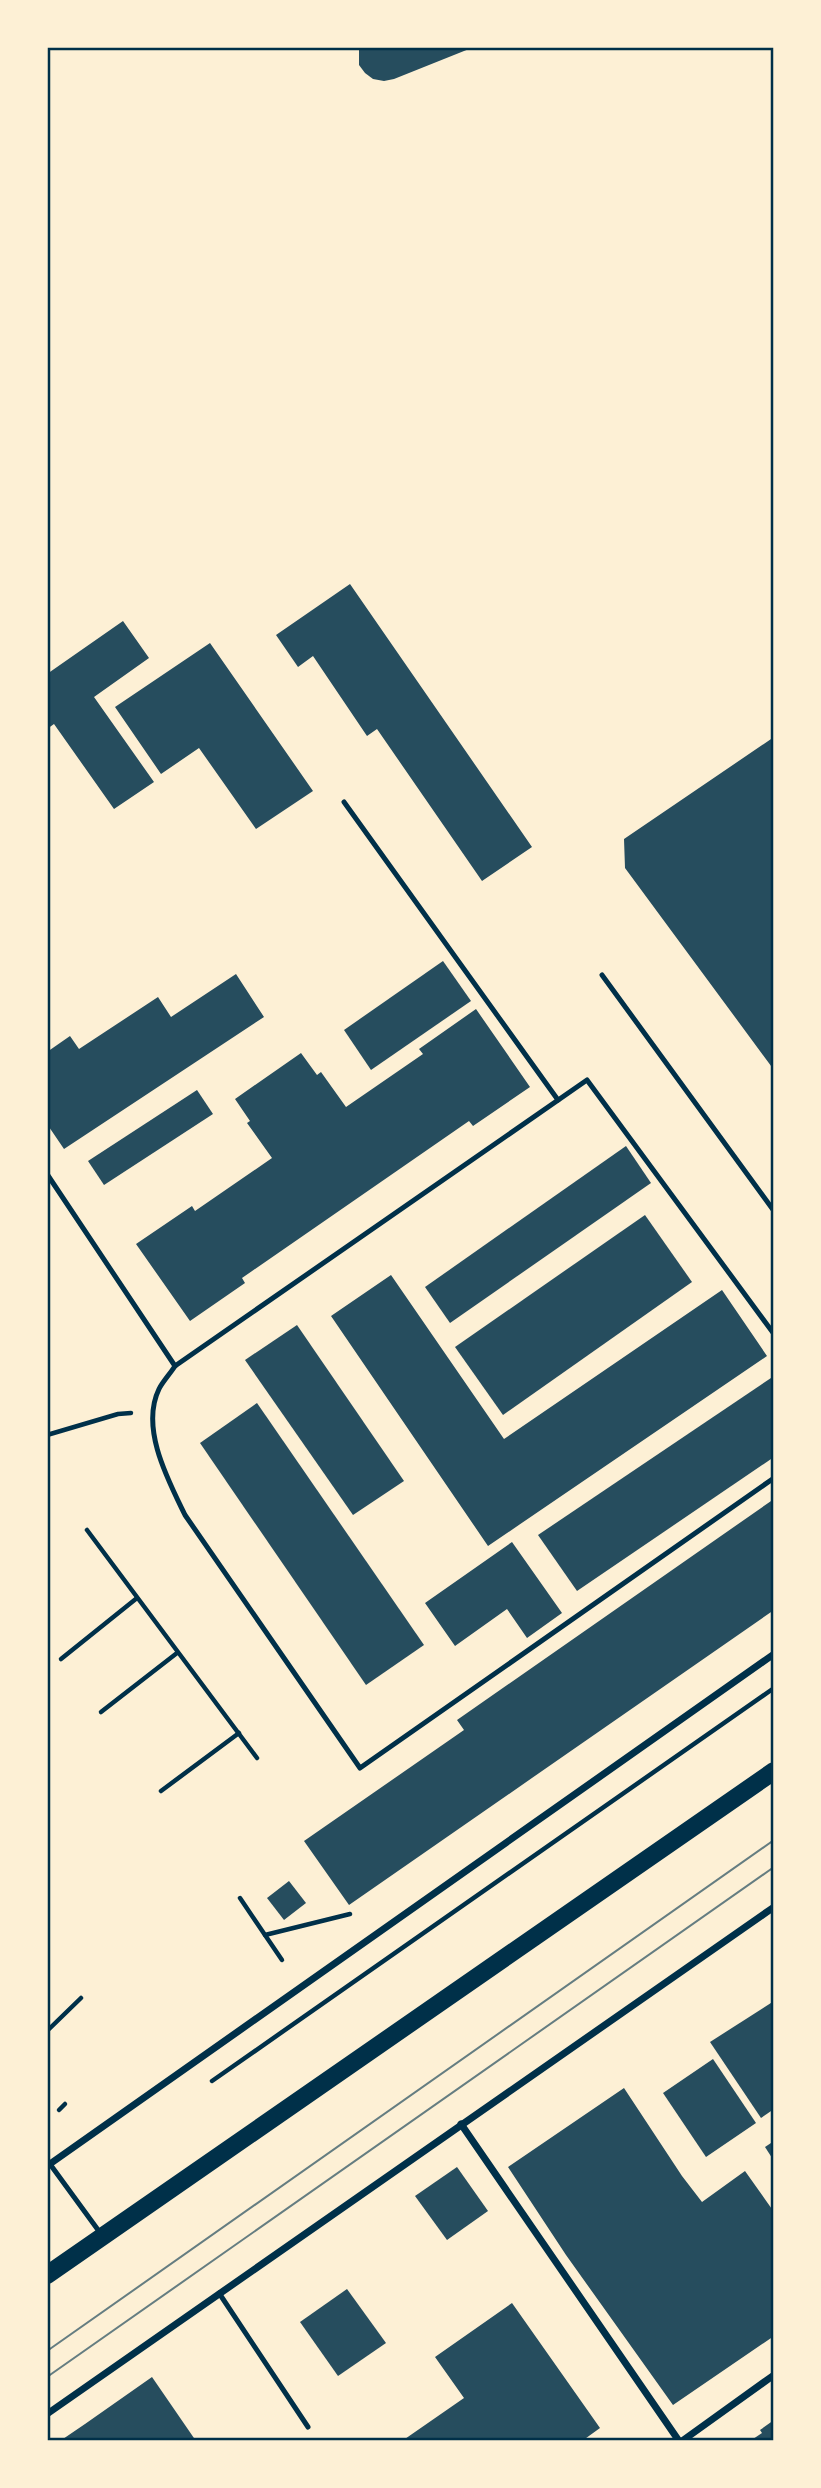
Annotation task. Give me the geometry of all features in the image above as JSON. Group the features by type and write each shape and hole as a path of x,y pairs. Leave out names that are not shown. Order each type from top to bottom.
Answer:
{"main road":[{"path":"47,2275 774,1771"}],"street":[{"path":"48,2163 774,1654"},
{"path":"47,2414 774,1907"},
{"path":"461,2124 681,2441 774,2375"}],"lane":[{"path":"344,802 558,1100"},
{"path":"602,975 774,1211"},
{"path":"774,1334 587,1080 175,1366 159,1390 153,1412 155,1438 168,1481 186,1515 360,1768 774,1478"},
{"path":"47,1174 175,1366"},
{"path":"48,2163 103,2236"},
{"path":"219,2293 308,2427"}],"path":[{"path":"47,1435 118,1413 153,1412"},
{"path":"87,1531 257,1758"},
{"path":"61,1659 137,1598"},
{"path":"101,1712 177,1653"},
{"path":"208,2084 774,1689"},
{"path":"161,1791 239,1733"},
{"path":"240,1898 282,1960"},
{"path":"265,1935 350,1914"},
{"path":"47,2031 81,1998"},
{"path":"59,2110 68,2105"}],"building":[{"path":"359,47 474,47 384,81 373,79 359,65"},
{"path":"350,584 532,847 482,881 377,729 367,736 313,656 298,667 276,635"},
{"path":"123,621 149,658 94,697 154,782 114,809 54,724 47,729 47,674"},
{"path":"210,643 313,791 256,829 199,748 161,774 115,707"},
{"path":"774,737 774,914 771,919 774,923 774,1070 625,868 624,839"},
{"path":"443,961 471,1001 371,1070 344,1030"},
{"path":"236,974 264,1017 64,1149 47,1124 47,1052 70,1036 79,1049 158,997 171,1017"},
{"path":"476,1009 530,1087 473,1126 469,1121 242,1278 245,1283 190,1321 136,1244 192,1206 195,1211 272,1158 247,1123 250,1121 235,1099 301,1053 317,1075 321,1072 346,1107 423,1054 419,1049"},
{"path":"197,1090 213,1114 104,1185 88,1161"},
{"path":"626,1146 651,1183 450,1323 425,1287"},
{"path":"645,1215 692,1282 503,1415 455,1347"},
{"path":"391,1275 504,1439 722,1290 767,1356 488,1546 331,1316"},
{"path":"297,1325 404,1481 353,1515 245,1360"},
{"path":"774,1376 774,1457 577,1591 538,1535"},
{"path":"257,1403 424,1645 366,1685 200,1443"},
{"path":"774,1499 774,1610 349,1905 304,1841 464,1730 457,1720"},
{"path":"512,1542 562,1613 527,1638 507,1609 455,1646 425,1603"},
{"path":"289,1881 306,1903 284,1920 267,1898"},
{"path":"774,2001 774,2109 761,2118 710,2042"},
{"path":"713,2059 756,2123 706,2157 663,2093"},
{"path":"624,2088 702,2202 745,2171 774,2212 774,2336 673,2405 566,2255 508,2167"},
{"path":"774,2141 774,2161 765,2147"},
{"path":"457,2167 488,2211 447,2240 415,2196"},
{"path":"347,2289 386,2343 338,2376 300,2322"},
{"path":"512,2303 600,2428 582,2441 402,2441 464,2398 435,2357"},
{"path":"152,2377 196,2441 60,2441 85,2424"},
{"path":"774,2420 774,2441 750,2441 762,2433 760,2430"}],"tram line":[{"path":"47,2351 774,1840"},
{"path":"47,2377 774,1867"}]}
